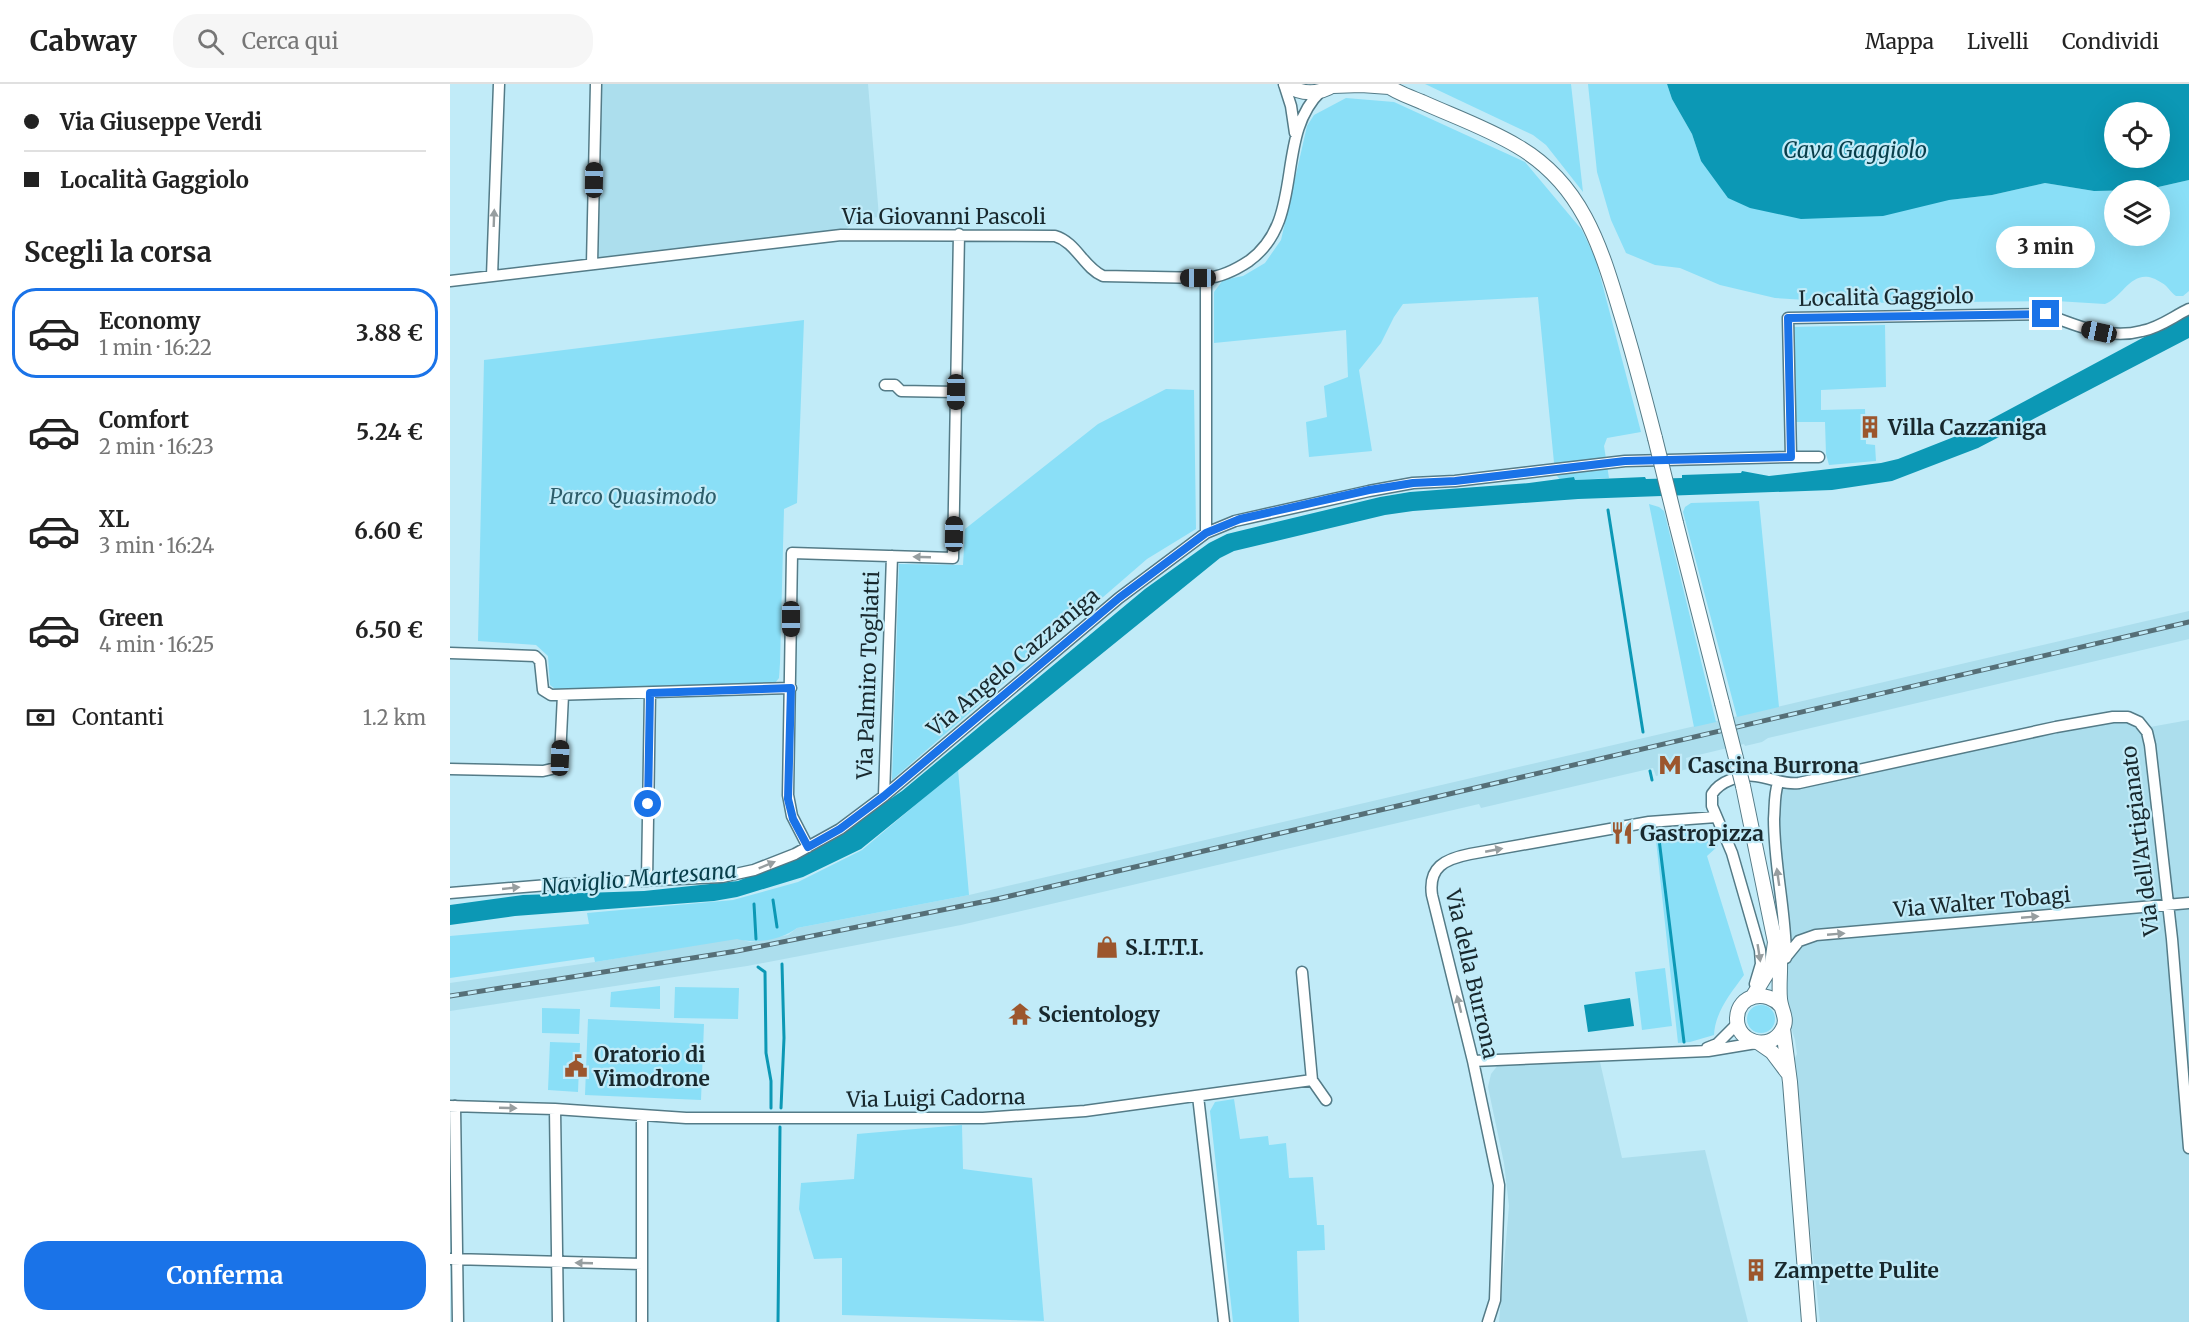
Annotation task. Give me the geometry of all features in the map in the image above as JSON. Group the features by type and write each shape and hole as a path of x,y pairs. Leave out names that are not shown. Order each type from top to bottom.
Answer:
{"street":[{"path":"492,276 499,84"},
{"path":"592,264 596,84"},
{"path":"1285,84 1301,92 1329,87 1387,86 1520,147 1542,163 1571,196 1588,220 1604,258 1634,356 1743,786 1781,958 1781,1006 1785,1017 1783,1029 1809,1322"},
{"path":"1285,84 1293,111 1296,139"},
{"path":"1296,139 1309,107 1329,87"},
{"name":"Via Giovanni Pascoli","path":"450,282 842,235 959,234 1058,236 1069,243 1096,272 1108,277 1206,278 1222,274 1245,263 1272,238 1282,213 1296,139"},
{"path":"808,847 793,819 788,799 792,553 953,558 959,234"},
{"path":"1206,278 1206,533"},
{"name":"Località Gaggiolo","path":"1791,457 1788,318 2046,314 2084,329 2123,333 2141,332 2152,328 2189,309"},
{"path":"885,385 895,385 901,391 956,392"},
{"path":"1791,457 1819,457"},
{"name":"Via Angelo Cazzaniga","path":"452,893 554,884 706,878 743,873 808,847 840,829 884,796 1119,598 1206,533 1235,521 1391,486 1645,460 1791,457"},
{"name":"Via Palmiro Togliatti","path":"884,796 892,556"},
{"path":"450,653 535,656 540,661 544,692 551,695 791,688"},
{"path":"647,881 650,693"},
{"path":"450,769 543,771 556,768 560,758 563,695"},
{"name":"Via dell'Artigianato","path":"1716,817 1712,806 1712,796 1721,783 1751,776 1778,783 1799,783 2074,723 2113,717 2131,718 2144,726 2150,745 2168,906 2189,1148"},
{"path":"1778,783 1775,798 1774,847 1784,922 1786,957 1781,976"},
{"path":"1716,817 1732,853 1761,955 1758,977 1749,998"},
{"name":"Via della Burrona","path":"1494,1322 1499,1190 1473,1061 1432,895 1431,884 1434,873 1444,862 1457,857 1581,833 1667,820 1716,817"},
{"name":"Via Walter Tobagi","path":"1786,957 1799,941 1816,935 2189,903"},
{"path":"1695,1052 1718,1044 1737,1024 1739,1009 1772,965 1775,935"},
{"path":"1302,972 1312,1080 1326,1100"},
{"path":"1749,998 1768,996 1781,1006"},
{"path":"1737,1024 1745,1037 1780,1060 1788,1074"},
{"path":"1473,1061 1695,1052 1772,1041 1783,1029"},
{"name":"Via Luigi Cadorna","path":"452,1106 555,1109 642,1116 790,1119 988,1118 1079,1112 1312,1080"},
{"path":"1198,1095 1224,1322"},
{"path":"452,1106 454,1259 458,1322"},
{"path":"555,1109 558,1322"},
{"path":"642,1116 642,1322"},
{"path":"454,1259 642,1264"},
{"name":"Via della Burrona","path":"1488,1322 1495,1300"}],"shaded area":[{"path":"599,84 868,84 879,217 860,219 842,232 594,262"},
{"path":"2189,611 2189,639 1768,738 1762,742 1686,758 1688,769 1656,776 1653,768 1481,808 1479,804 961,925 747,966 450,1011 450,983 737,938 750,942 788,935 797,928 969,895"},
{"path":"2115,712 2128,712 2139,716 2150,727 2189,720 2189,1322 1820,1322 1794,1080 1793,1062 1797,1054 1784,1004 1784,941 1771,857 1772,797 1793,778"},
{"path":"1600,1062 1622,1158 1705,1150 1748,1322 1499,1322 1509,1206 1504,1163 1488,1087 1491,1074 1498,1065"}],"green space":[{"path":"1425,84 1571,84 1583,192 1546,145 1533,135"},
{"path":"1588,84 1667,84 1672,99 1692,134 1701,161 1949,200 1992,195 2045,183 2104,191 2104,246 2170,246 2170,184 2189,180 2189,291 2183,296 2176,296 2162,283 2144,277 2130,283 2105,304 2056,301 1854,303 1775,298 1720,285 1680,268 1655,265 1626,253 1611,220 1597,172"},
{"path":"1346,98 1394,102 1525,162 1582,230 1596,260 1641,432 1607,438 1604,446 1609,478 1575,480 1574,477 1560,480 1555,473 1538,297 1403,304 1381,343 1359,370 1372,451 1309,457 1306,422 1327,417 1324,386 1348,377 1346,330 1214,343 1214,292 1223,280 1243,276 1265,263 1281,240 1307,126 1314,115"},
{"name":"Parco Quasimodo","path":"804,320 797,503 784,509 780,663 779,678 775,683 555,689 550,685 548,656 536,645 478,641 484,360"},
{"path":"1885,325 1886,387 1821,390 1821,410 1865,409 1866,444 1875,445 1876,461 1829,465 1826,454 1825,422 1794,422 1791,327"},
{"path":"1166,389 1194,390 1196,529 1147,559 892,780 899,564 963,565 965,529 1098,424"},
{"path":"1759,501 1779,707 1737,717 1683,512 1685,507 1691,503"},
{"path":"1649,504 1664,511 1716,722 1694,727"},
{"path":"958,769 969,895 797,928 768,940 737,939 595,962 594,957 450,978 450,936 589,924 587,913 733,900 798,882 862,850"},
{"path":"1700,830 1712,836 1718,846 1707,856 1744,975 1717,1018 1714,1035 1678,1043 1655,831"},
{"path":"1665,968 1672,1026 1642,1030 1635,972"},
{"path":"660,986 660,1009 610,1007 611,992"},
{"path":"675,987 739,988 738,1019 674,1018"},
{"path":"1761,1005 1771,1009 1775,1019 1771,1029 1761,1033 1751,1029 1747,1019 1751,1009"},
{"path":"542,1008 580,1009 579,1034 542,1033"},
{"path":"588,1019 704,1024 701,1100 585,1095"},
{"path":"550,1042 580,1043 578,1092 548,1090"},
{"path":"1234,1099 1240,1139 1268,1136 1269,1145 1286,1143 1289,1178 1313,1177 1317,1225 1324,1225 1325,1250 1297,1251 1299,1322 1233,1322 1210,1111 1215,1102"},
{"path":"962,1125 963,1169 1032,1178 1044,1321 842,1315 842,1258 814,1259 799,1209 801,1183 854,1179 857,1134"}],"water":[{"name":"Cava Gaggiolo","path":"1667,84 2189,84 2189,180 2170,184 2170,180 2104,180 2104,191 2045,183 1992,195 1949,200 1883,216 1801,219 1750,208 1728,198 1701,161 1692,134 1672,99"},
{"path":"2189,313 2189,338 1978,448 1892,481 1832,490 1578,499 1413,511 1385,515 1234,551 1220,558 861,849 803,877 737,897 714,901 515,916 450,925 450,905 523,895 644,891 738,881 816,849 902,791 1145,589 1209,543 1227,534 1380,497 1410,492 1529,483 1574,477 1575,480 1682,478 1682,475 1741,473 1742,471 1769,476 1881,463 1898,459 1969,431"},
{"path":"1630,998 1634,1026 1588,1032 1584,1005"}],"waterway":[{"path":"1608,510 1643,732"},
{"path":"1650,771 1652,780"},
{"path":"1658,831 1684,1042"},
{"path":"773,900 777,927"},
{"path":"754,904 756,939"},
{"path":"781,1108 784,1038 782,964"},
{"path":"758,967 765,972 766,1053 771,1081 771,1108"},
{"path":"778,1322 780,1127"}],"railway":[{"path":"450,996 737,951 997,899 2189,622"}],"place":[{"name":"Villa Cazzaniga","path":"1870,427"},
{"name":"Cascina Burrona","path":"1670,765"},
{"name":"Gastropizza","path":"1622,833"},
{"name":"S.I.T.T.I.","path":"1107,947"},
{"name":"Scientology","path":"1020,1014"},
{"name":"Oratorio di Vimodrone","path":"576,1066"},
{"name":"Zampette Pulite","path":"1756,1270"}],"route":[{"path":"648,804 650,693 791,688 788,799 793,819 808,847 840,829 884,796 1119,598 1206,533 1230,522 1369,490 1413,483 1455,481 1625,461 1791,457 1788,318 2046,314"}],"water label":[{"name":"Naviglio Martesana","path":"639,878"}]}
